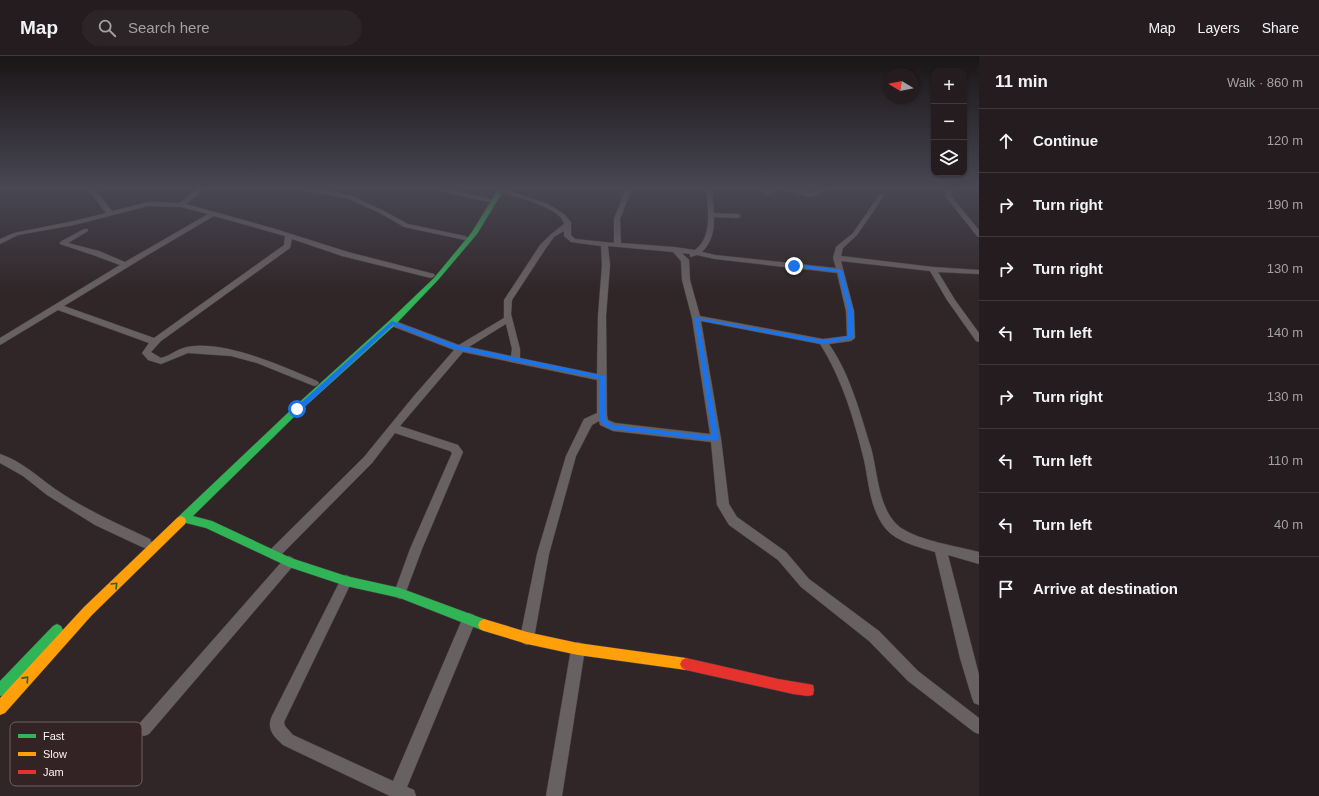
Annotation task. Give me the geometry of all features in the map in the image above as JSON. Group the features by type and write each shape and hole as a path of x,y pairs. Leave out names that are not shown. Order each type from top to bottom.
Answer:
{"main road":[{"path":"78,608 314,383 379,326 431,276 465,238 475,223"},
{"path":"0,708 88,611 319,389 392,323 457,255 482,223"},
{"path":"185,518 208,524 289,562 346,582 400,593 469,620 527,638 578,649 714,668 789,688 808,690"},
{"path":"0,690 62,624"}],"street":[{"path":"0,242 16,234 66,223"},
{"path":"0,342 59,307 126,264 198,223"},
{"path":"246,223 345,254 431,276"},
{"path":"400,223 406,226 465,238"},
{"path":"617,223 618,246"},
{"path":"685,260 698,252 708,238 710,223"},
{"path":"696,318 823,342 851,338 850,311 837,258 840,247 855,234 863,223"},
{"path":"969,223 979,235"},
{"path":"568,224 567,236 569,239 618,246 698,252 715,257 840,271"},
{"path":"515,360 516,349 507,314 508,300 543,247 552,236 568,224"},
{"path":"86,230 62,243 126,264"},
{"path":"289,236 287,246 229,286 171,331 153,341 146,353 154,360 167,360 185,351 203,350 249,357 314,383"},
{"path":"604,244 606,265 602,316 602,415 604,422 613,427 716,439"},
{"path":"674,250 685,260 686,280 696,318 716,439 723,504 733,521 782,556 805,583 874,636 913,676 979,727"},
{"path":"837,258 933,269 979,272"},
{"path":"933,269 951,300 978,335"},
{"path":"59,307 153,341"},
{"path":"274,554 368,460 393,428 461,348 509,318"},
{"path":"392,323 447,345 603,378"},
{"path":"823,342 829,349 847,391 869,459 879,501 886,520 897,532 940,547 979,558"},
{"path":"527,638 543,554 571,456 588,422 602,415"},
{"path":"393,428 454,448 458,452 416,549 400,593"},
{"path":"0,458 27,473 51,492 99,521 146,543"},
{"path":"940,547 967,658 979,698"},
{"path":"144,729 289,562"},
{"path":"346,582 276,721 278,730 288,740 402,793 469,620"},
{"path":"554,796 578,649"}],"traffic: fast":[{"path":"181,521 297,409 392,323 436,279 475,233 481,223"},
{"path":"185,518 208,524 289,562 346,581 400,593 484,625"},
{"path":"0,690 57,630"}],"traffic: slow":[{"path":"0,708 88,611 181,521"},
{"path":"484,625 527,638 578,649 686,664"}],"traffic: jam":[{"path":"686,664 778,685 808,690"}],"route":[{"path":"297,409 392,323 454,347 603,378 602,415 604,422 613,427 716,439 696,318 823,342 851,338 850,311 840,271 794,266"}]}
